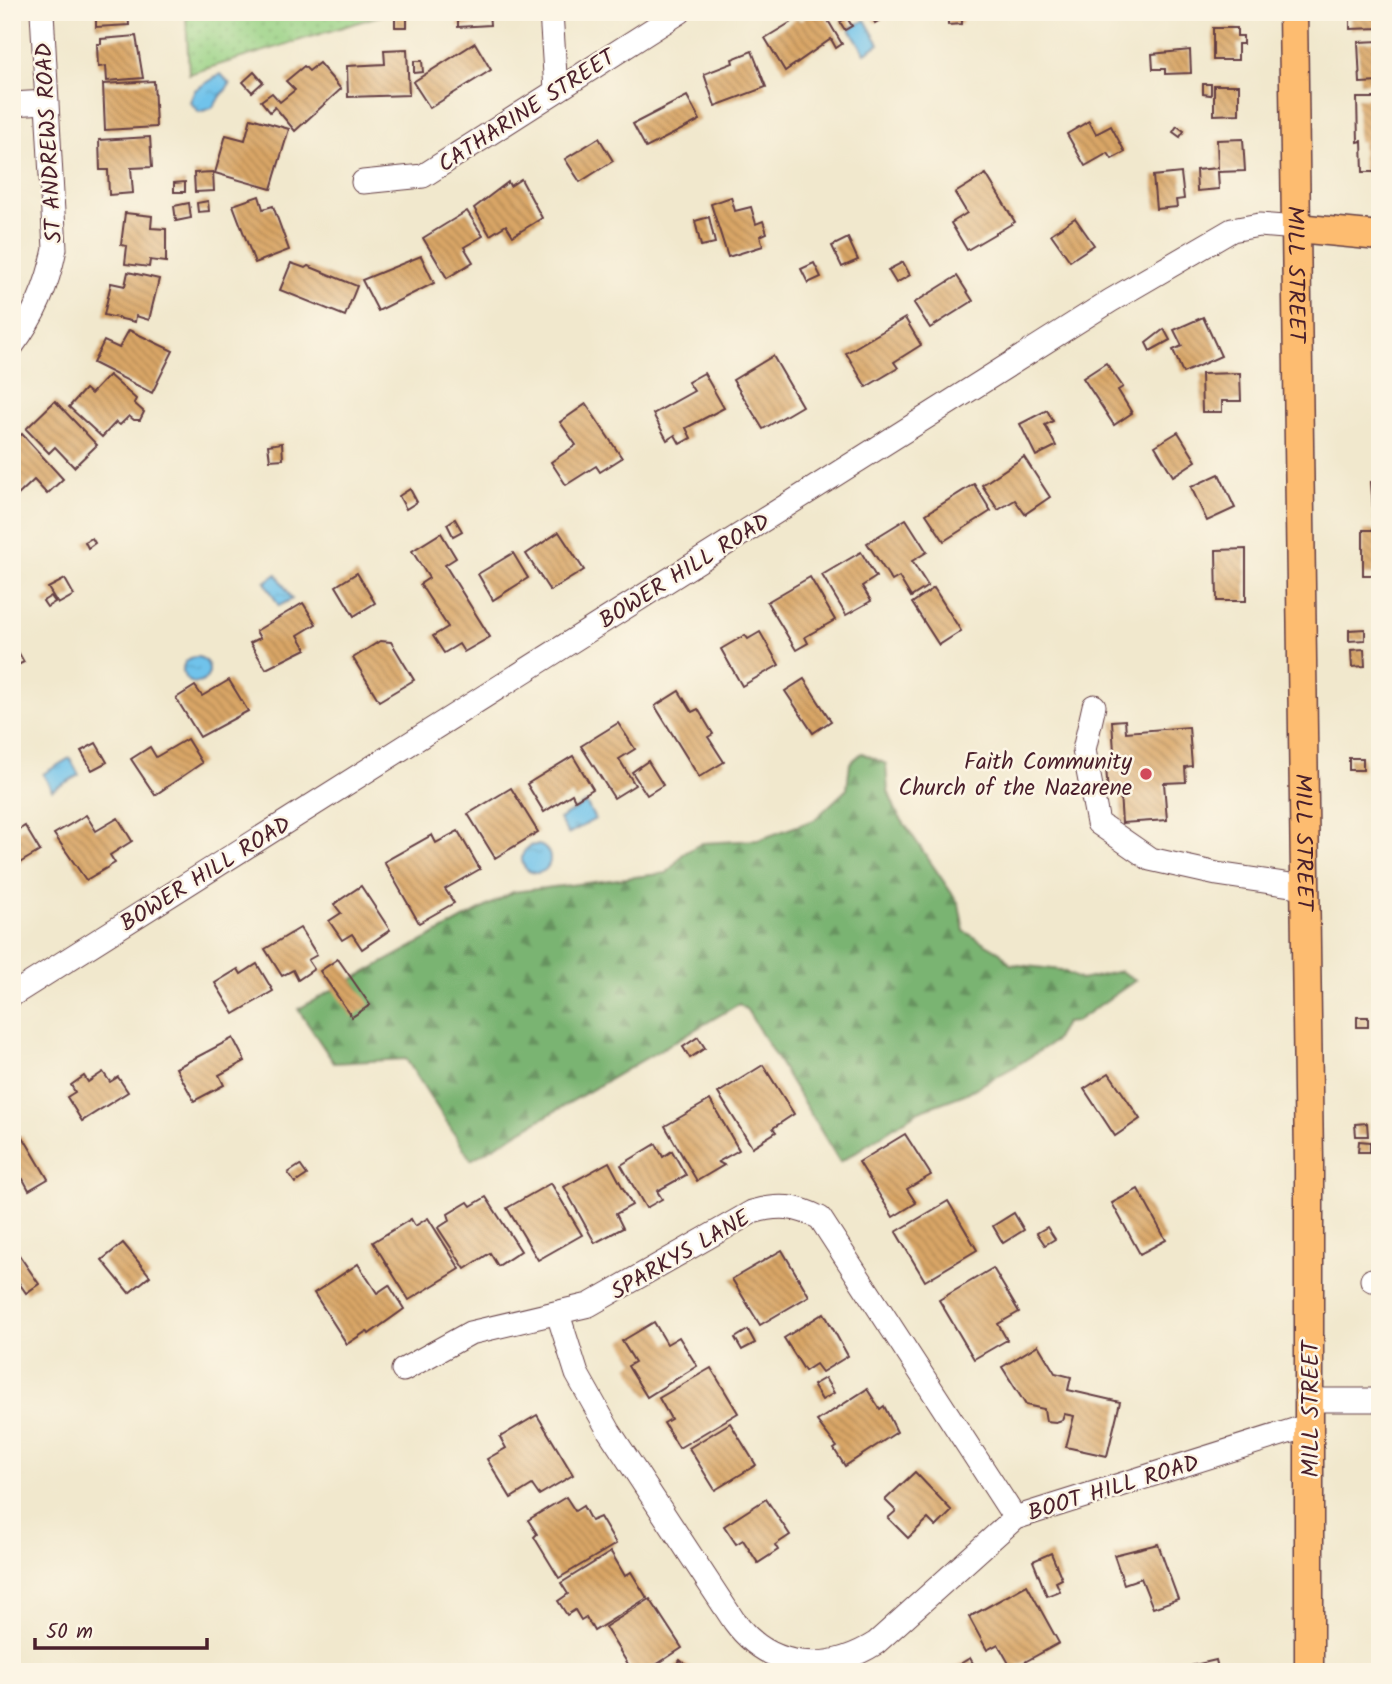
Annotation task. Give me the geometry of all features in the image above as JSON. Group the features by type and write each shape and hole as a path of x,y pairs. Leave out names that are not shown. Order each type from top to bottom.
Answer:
{"main road":[{"name":"MILL STREET","path":"1293,12 1310,1413 1309,1672"},
{"path":"1297,228 1380,236"}],"street":[{"name":"ST ANDREWS ROAD","path":"12,346 33,319 45,291 55,249 41,12"},
{"path":"551,12 556,90"},
{"name":"CATHARINE STREET","path":"363,182 423,176 680,12"},
{"path":"12,104 46,102"},
{"name":"BOWER HILL ROAD","path":"12,995 1110,301 1232,230 1259,225 1297,228"},
{"path":"1094,706 1084,750 1098,823 1150,859 1217,874 1304,887"},
{"name":"SPARKYS LANE","path":"403,1370 470,1334 589,1305 752,1212 770,1206 805,1210 820,1218 1015,1518"},
{"name":"BOOT HILL ROAD","path":"558,1314 577,1374 609,1431 745,1637 791,1662 834,1662 856,1655 876,1643 1015,1518 1310,1413 1380,1400"}],"green space":[{"path":"186,12 392,12 189,74"},
{"path":"862,753 886,764 888,791 897,813 959,904 964,931 1000,952 1010,964 1061,970 1081,980 1120,971 1136,980 1075,1022 1065,1023 1055,1041 1014,1067 965,1094 919,1111 840,1162 747,1010 739,1004 471,1160 406,1059 334,1063 298,1009 513,892 667,873 683,854 702,843 758,840 814,820 847,789 850,763"}],"water":[{"path":"865,20 879,44 865,53 850,29"},
{"path":"221,74 230,84 212,108 199,112 190,102 195,90"},
{"path":"277,574 292,599 279,606 265,582"},
{"path":"196,657 205,661 209,670 205,679 196,683 187,679 183,670 187,661"},
{"path":"70,758 79,775 52,790 43,774"},
{"path":"586,803 595,819 568,834 559,819"},
{"path":"536,845 546,849 550,859 546,869 536,873 526,869 522,859 526,849"}],"building":[{"path":"96,12 128,12 129,25 96,27"},
{"path":"458,12 489,12 490,25 458,27"},
{"path":"815,12 823,12 842,44 836,48 831,39 785,71 765,38 798,18 800,21"},
{"path":"879,12 883,18 875,23 872,17"},
{"path":"1126,12 1157,12 1157,15 1126,17"},
{"path":"1350,12 1380,12 1380,28 1350,29"},
{"path":"395,15 407,15 407,27 395,27"},
{"path":"948,16 962,16 962,24 948,25"},
{"path":"847,18 852,26 845,30 840,22"},
{"path":"1213,28 1237,28 1237,36 1243,36 1243,44 1238,44 1238,60 1213,60"},
{"path":"136,36 143,78 107,81 106,66 98,67 97,44 101,44 101,39"},
{"path":"1380,41 1380,82 1360,83 1358,42"},
{"path":"475,43 491,70 430,108 413,82"},
{"path":"407,49 409,95 348,97 347,66 385,64 384,50"},
{"path":"1190,50 1191,73 1165,74 1165,69 1153,69 1152,54"},
{"path":"752,51 766,87 715,106 704,74 733,63 732,59"},
{"path":"414,61 422,61 423,72 414,73"},
{"path":"319,63 341,89 295,131 275,107 270,112 261,101 272,93 280,102 295,90 286,81 304,66 309,71"},
{"path":"254,72 263,82 252,92 243,82"},
{"path":"154,81 156,127 105,130 103,84"},
{"path":"1203,84 1211,84 1211,95 1203,94"},
{"path":"1214,85 1239,85 1239,114 1214,115"},
{"path":"687,96 700,120 646,148 633,124"},
{"path":"1357,98 1380,98 1380,172 1363,172 1362,141 1358,142"},
{"path":"251,118 289,129 271,189 215,173 226,135 245,140"},
{"path":"1089,121 1096,134 1111,126 1125,152 1112,159 1108,153 1085,166 1067,134"},
{"path":"1177,126 1184,131 1180,137 1173,132"},
{"path":"150,137 152,167 131,168 133,193 109,195 108,170 100,170 99,140"},
{"path":"599,138 613,161 580,182 565,159"},
{"path":"1243,139 1245,171 1218,172 1219,189 1197,191 1196,170 1218,168 1217,140"},
{"path":"213,172 214,191 195,192 194,173"},
{"path":"1181,173 1184,199 1176,200 1177,207 1156,209 1153,176"},
{"path":"986,174 1015,222 967,250 951,223 967,213 955,193"},
{"path":"521,179 542,218 513,236 506,225 490,235 474,208 508,182 510,186"},
{"path":"185,182 185,192 174,192 174,183"},
{"path":"259,196 263,209 273,206 289,250 255,263 233,205"},
{"path":"731,197 735,211 751,207 756,224 763,221 767,233 760,236 763,246 728,257 711,204"},
{"path":"208,201 209,211 198,212 197,203"},
{"path":"189,203 191,218 176,221 174,206"},
{"path":"467,211 483,236 464,247 473,262 447,278 423,238"},
{"path":"125,213 152,216 151,228 166,229 166,262 150,260 149,267 125,264 127,246 121,245"},
{"path":"709,217 715,243 701,246 695,221"},
{"path":"1075,218 1094,245 1070,261 1051,234"},
{"path":"848,238 858,260 842,267 832,246"},
{"path":"421,256 434,283 378,311 362,280"},
{"path":"903,262 910,275 896,283 888,270"},
{"path":"291,263 305,268 308,266 357,286 345,316 280,290"},
{"path":"814,263 821,277 808,283 801,269"},
{"path":"128,272 159,279 149,320 136,316 135,322 104,315 111,283 125,286"},
{"path":"957,276 973,301 930,328 914,303"},
{"path":"1377,301 1380,301 1380,321 1377,321"},
{"path":"1203,317 1221,356 1183,373 1173,350 1182,346 1174,330"},
{"path":"905,318 921,345 894,362 898,368 866,387 846,353"},
{"path":"1164,329 1170,340 1150,351 1146,343"},
{"path":"129,330 173,351 152,393 93,363 104,341 119,348"},
{"path":"773,356 802,406 763,429 733,380"},
{"path":"1106,363 1123,387 1118,390 1132,413 1114,425 1083,378"},
{"path":"704,373 724,408 686,428 691,438 680,444 675,435 667,440 653,414 694,391 688,382"},
{"path":"1240,373 1241,401 1222,401 1222,412 1202,412 1201,374"},
{"path":"109,375 136,399 134,403 144,412 140,420 129,416 120,425 116,422 102,437 69,407 85,389 91,394"},
{"path":"55,401 97,445 74,467 55,447 49,453 26,429"},
{"path":"586,404 622,458 600,472 596,466 566,485 551,462 576,445 560,422"},
{"path":"1047,410 1053,421 1045,425 1056,446 1036,456 1020,424"},
{"path":"1178,432 1196,461 1173,476 1155,446"},
{"path":"22,434 63,479 47,494 34,480 17,496 12,491 12,443"},
{"path":"282,443 283,459 270,460 268,445"},
{"path":"1024,457 1050,497 1025,514 1015,500 998,510 982,485"},
{"path":"1219,474 1235,508 1207,521 1191,487"},
{"path":"1371,482 1380,482 1380,523 1374,523"},
{"path":"974,484 991,511 944,541 926,514"},
{"path":"410,489 417,502 406,509 399,496"},
{"path":"455,519 462,531 453,536 447,524"},
{"path":"906,519 927,552 912,561 928,586 911,597 899,577 892,581 867,543"},
{"path":"1363,530 1380,530 1380,575 1363,575"},
{"path":"559,532 584,570 550,591 526,554"},
{"path":"441,533 456,558 445,565 490,637 464,652 459,644 444,653 433,636 448,627 420,584 429,578 412,551"},
{"path":"92,538 95,543 88,548 85,542"},
{"path":"1246,549 1246,601 1217,601 1216,550"},
{"path":"861,552 876,577 862,586 871,601 846,615 822,575"},
{"path":"513,553 528,578 493,600 478,574"},
{"path":"357,573 375,603 354,616 336,586"},
{"path":"810,577 835,620 805,637 808,643 796,650 767,602"},
{"path":"65,579 74,595 58,604 48,588"},
{"path":"934,588 961,631 939,645 912,603"},
{"path":"51,596 55,602 47,607 43,601"},
{"path":"303,603 316,624 298,635 306,649 266,669 250,643 260,638 256,631"},
{"path":"1365,629 1365,640 1349,641 1349,630"},
{"path":"760,632 779,665 742,686 721,649 745,635 748,639"},
{"path":"12,641 24,662 12,668"},
{"path":"380,641 391,642 414,680 379,701 353,658"},
{"path":"1364,649 1365,666 1352,667 1351,650"},
{"path":"804,679 831,721 813,733 785,691"},
{"path":"229,680 248,711 200,737 176,698 195,686 202,696"},
{"path":"679,691 692,712 698,709 713,734 708,737 724,762 699,777 655,706"},
{"name":"Faith Community Church of the Nazarene","path":"1125,720 1126,732 1189,727 1192,766 1185,767 1186,782 1164,783 1167,820 1122,823 1120,793 1108,794 1106,767 1115,766 1112,721"},
{"path":"618,723 635,749 619,759 635,785 614,798 581,746"},
{"path":"187,739 202,763 155,795 131,759 150,747 156,757"},
{"path":"96,743 107,762 92,770 81,751"},
{"path":"573,756 593,789 575,800 572,794 544,812 527,784"},
{"path":"1349,758 1363,758 1363,770 1349,770"},
{"path":"648,761 663,785 647,795 632,772"},
{"path":"1372,780 1380,780 1380,791 1373,791"},
{"path":"511,788 538,832 495,858 468,814"},
{"path":"86,815 96,831 118,818 132,841 110,855 115,863 86,880 54,834"},
{"path":"25,826 40,851 16,865 12,859 12,834"},
{"path":"458,831 480,869 445,889 454,903 419,923 384,862 432,835 436,843"},
{"path":"361,886 390,930 362,949 352,934 342,940 329,921 341,913 334,904"},
{"path":"300,928 317,955 308,960 314,969 298,980 293,970 282,976 265,949"},
{"path":"338,959 370,1005 352,1017 320,971"},
{"path":"257,964 273,991 234,1014 215,983 238,969 241,974"},
{"path":"1357,1017 1368,1017 1368,1027 1357,1027"},
{"path":"698,1037 705,1048 690,1058 683,1047"},
{"path":"233,1038 245,1061 219,1075 224,1085 194,1101 176,1068"},
{"path":"763,1065 794,1114 773,1128 776,1132 752,1147 718,1093"},
{"path":"103,1072 110,1082 118,1077 128,1092 82,1121 67,1097 75,1092 71,1085 84,1076 88,1082"},
{"path":"1109,1073 1140,1119 1115,1136 1084,1089"},
{"path":"710,1100 739,1150 718,1162 724,1165 697,1181 665,1126"},
{"path":"1367,1123 1368,1136 1356,1136 1355,1124"},
{"path":"905,1134 931,1175 907,1189 916,1203 893,1217 859,1162"},
{"path":"22,1135 48,1179 29,1190 23,1179 12,1185 12,1140"},
{"path":"1359,1141 1370,1142 1370,1152 1358,1152"},
{"path":"656,1144 663,1157 672,1151 686,1175 657,1191 662,1199 646,1208 621,1165"},
{"path":"609,1162 632,1205 616,1214 623,1228 595,1243 564,1187"},
{"path":"300,1165 307,1175 295,1183 288,1173"},
{"path":"551,1183 582,1235 538,1260 507,1208"},
{"path":"1138,1189 1166,1240 1140,1254 1112,1203"},
{"path":"486,1197 521,1251 498,1266 490,1253 465,1269 438,1228 450,1220 448,1214 468,1202 471,1206"},
{"path":"948,1201 977,1250 925,1281 896,1232"},
{"path":"1014,1213 1024,1230 1003,1243 993,1226"},
{"path":"428,1218 460,1269 409,1300 373,1242 411,1219 415,1226"},
{"path":"1047,1227 1055,1239 1045,1245 1037,1233"},
{"path":"123,1243 150,1276 129,1293 102,1260"},
{"path":"782,1250 809,1296 760,1325 732,1279"},
{"path":"17,1252 39,1284 26,1293 12,1273 12,1255"},
{"path":"358,1264 377,1293 389,1285 404,1309 369,1334 367,1331 347,1344 314,1293"},
{"path":"993,1268 1019,1312 998,1324 1007,1340 974,1359 939,1300"},
{"path":"824,1313 848,1356 822,1372 816,1364 805,1371 784,1338"},
{"path":"654,1322 667,1344 679,1337 697,1366 647,1397 628,1366 635,1362 622,1341"},
{"path":"748,1330 755,1343 742,1350 735,1338"},
{"path":"1038,1345 1055,1373 1071,1377 1068,1390 1120,1402 1107,1456 1066,1447 1074,1416 1064,1414 1062,1420 1046,1421 1044,1409 1026,1405 1002,1367"},
{"path":"711,1368 738,1413 679,1448 664,1423 671,1419 659,1398"},
{"path":"825,1378 834,1393 822,1400 813,1385"},
{"path":"867,1389 880,1409 884,1406 897,1432 845,1466 834,1449 837,1447 817,1421"},
{"path":"537,1415 573,1475 539,1495 532,1485 511,1498 487,1459 506,1448 500,1437"},
{"path":"730,1423 756,1465 715,1490 689,1448"},
{"path":"915,1472 952,1511 936,1527 928,1519 908,1538 888,1518 896,1511 885,1500"},
{"path":"566,1497 575,1511 583,1506 591,1521 600,1517 616,1544 559,1578 534,1537 537,1534 528,1520"},
{"path":"766,1499 790,1535 775,1545 778,1550 758,1563 743,1540 736,1544 724,1526"},
{"path":"1158,1544 1178,1599 1153,1608 1141,1578 1124,1584 1114,1555"},
{"path":"611,1552 625,1576 631,1572 647,1598 594,1631 586,1617 581,1620 575,1610 567,1615 558,1601 568,1594 561,1583"},
{"path":"1051,1553 1062,1579 1056,1582 1060,1591 1047,1596 1033,1561"},
{"path":"1027,1585 1059,1643 1012,1669 998,1644 987,1650 969,1617"},
{"path":"650,1599 682,1648 645,1672 633,1672 605,1627"},
{"path":"970,1658 978,1672 954,1672 952,1669"},
{"path":"680,1660 695,1672 671,1672"},
{"path":"1216,1660 1219,1672 1179,1672 1178,1669"}],"place":[{"name":"Faith Community Church of the Nazarene","path":"1146,774"}]}
